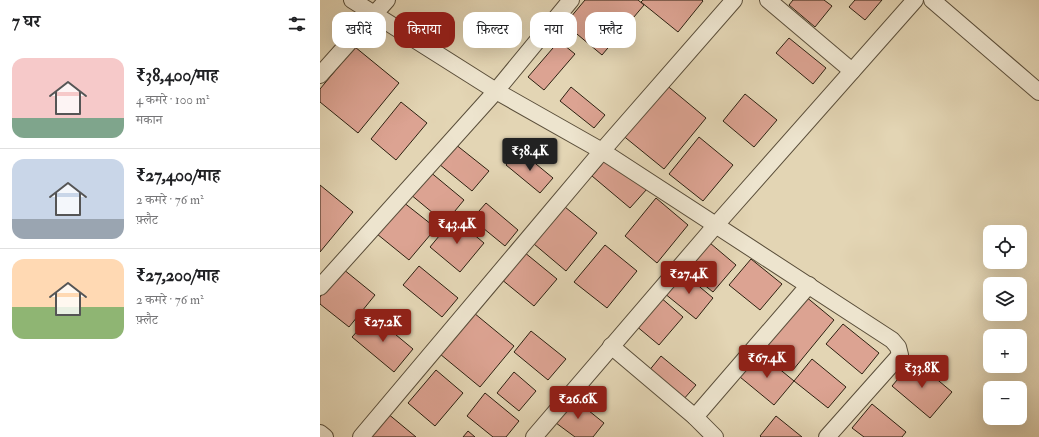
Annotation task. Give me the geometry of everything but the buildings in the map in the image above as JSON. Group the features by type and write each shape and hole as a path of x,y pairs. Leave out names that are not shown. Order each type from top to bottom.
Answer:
{"street":[{"path":"352,0 372,12"},
{"path":"377,12 387,0"},
{"path":"320,287 496,91 570,0"},
{"path":"361,437 602,151 734,0"},
{"path":"768,0 852,71"},
{"path":"534,437 715,226 915,0"},
{"path":"932,0 1039,92"},
{"path":"386,21 496,91 602,151 892,340 898,347 900,355 827,437"},
{"path":"320,75 344,48"},
{"path":"695,417 809,285"},
{"path":"611,346 695,417 715,437"},
{"path":"320,433 325,437"}]}
